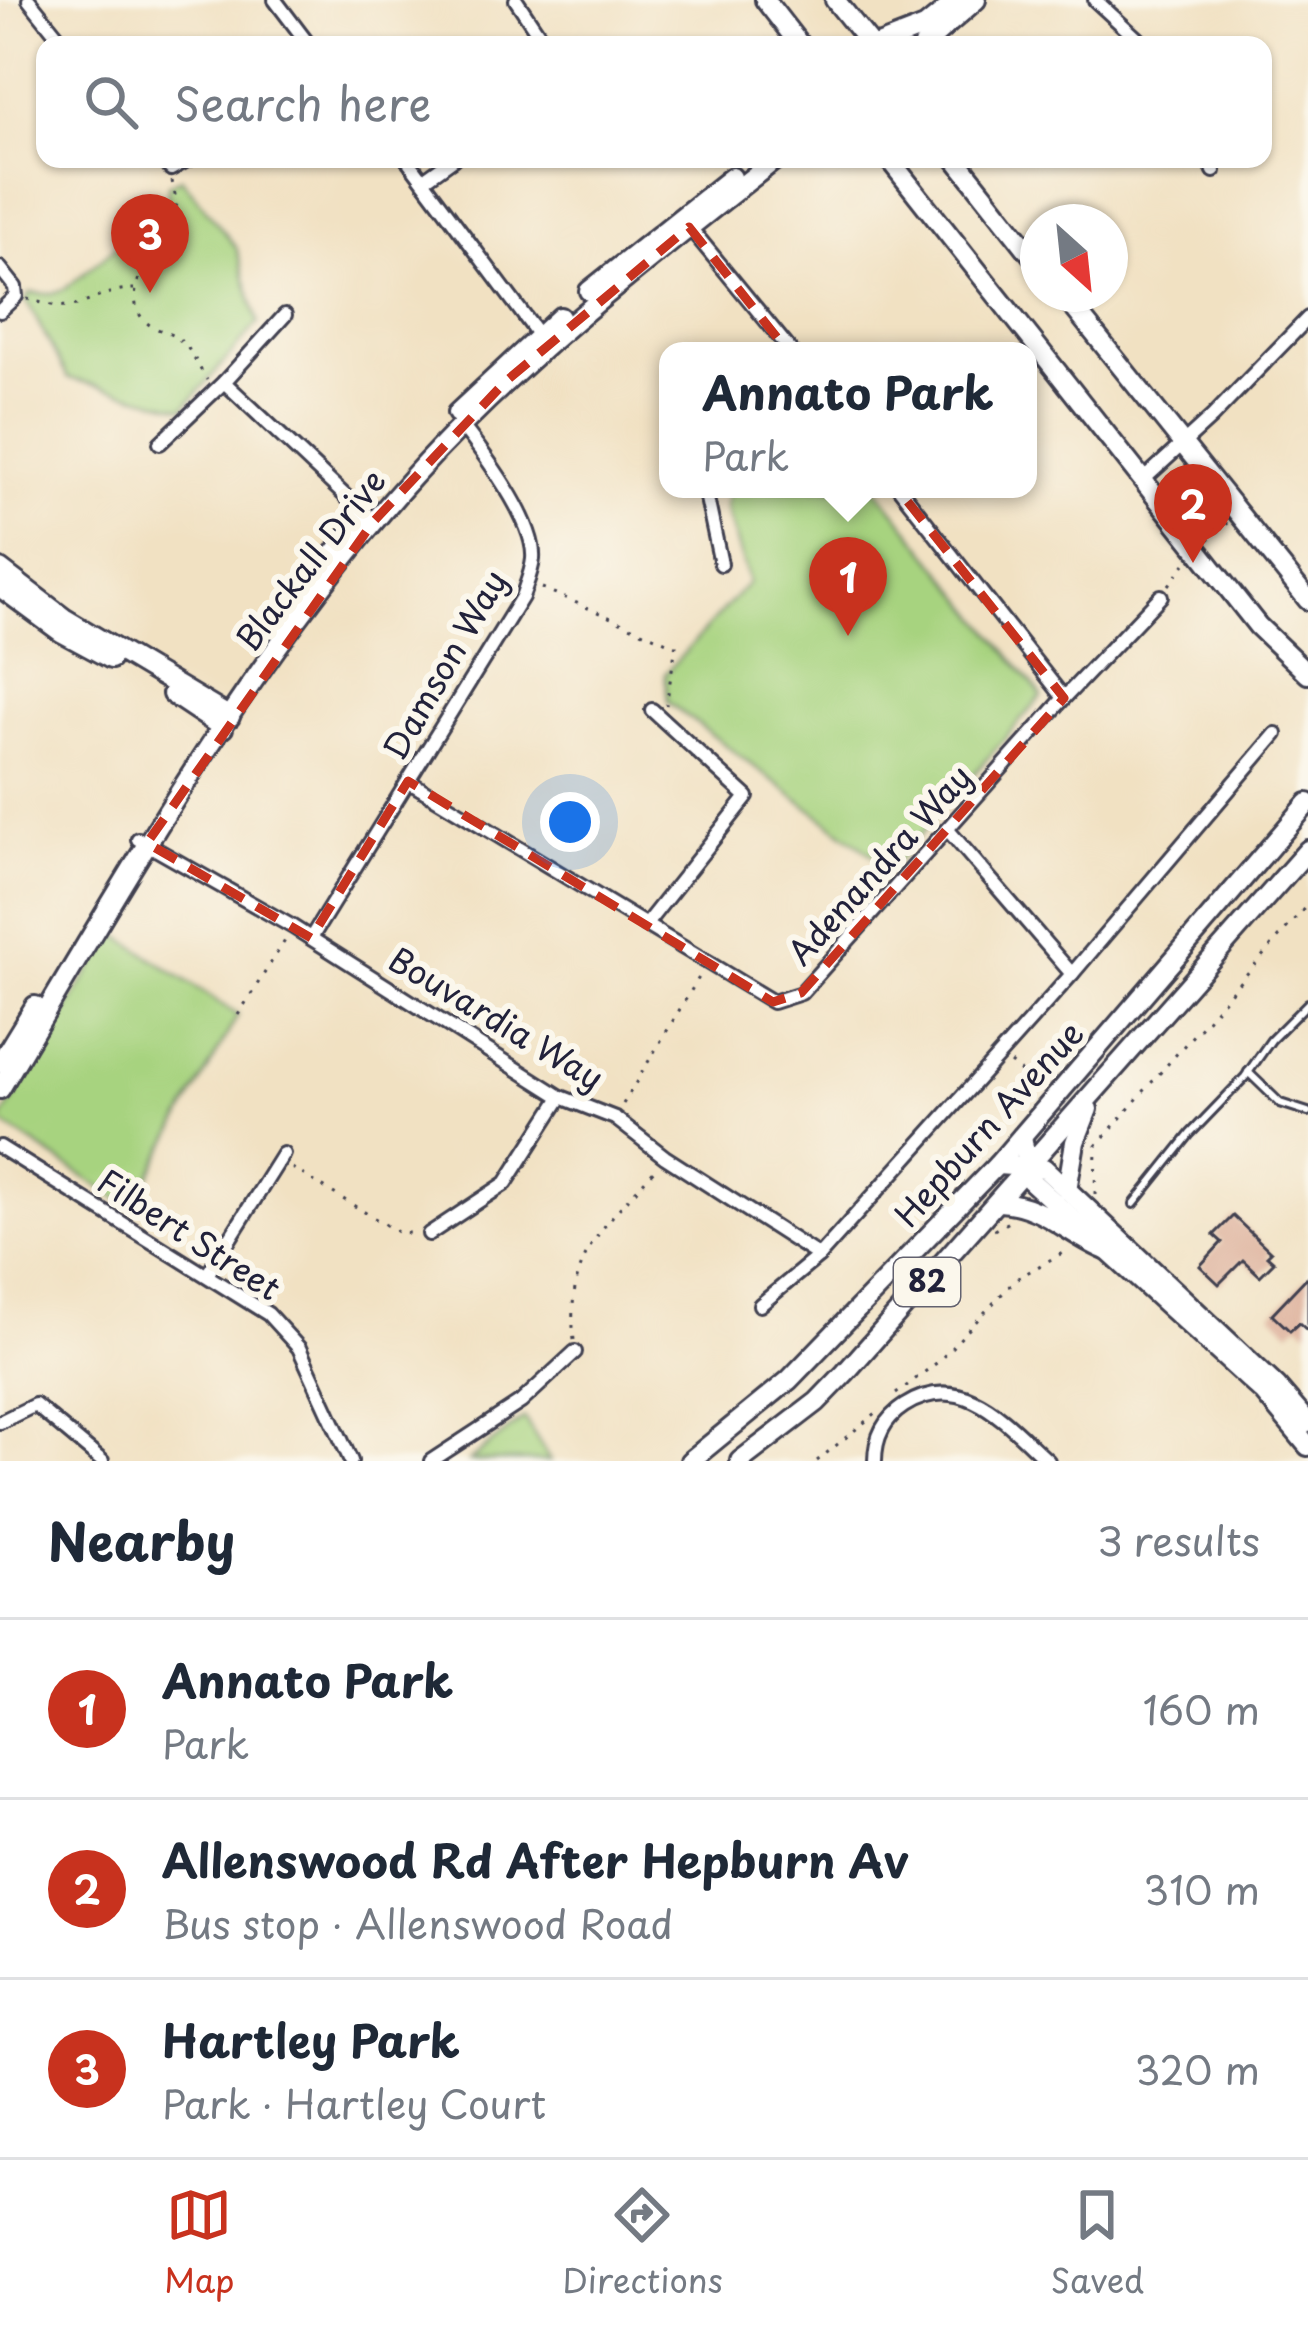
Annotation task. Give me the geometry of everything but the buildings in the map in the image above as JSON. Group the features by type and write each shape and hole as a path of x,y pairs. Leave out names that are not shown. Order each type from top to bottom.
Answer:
{"main road":[{"path":"765,0 793,36"},
{"path":"835,0 870,36"},
{"path":"898,36 925,27 958,0"},
{"path":"934,36 976,0"},
{"name":"Blackall Drive","path":"0,1064 222,719 369,518 458,420 542,340 746,168"},
{"name":"Blackall Drive","path":"685,222 763,168"},
{"path":"896,168 1034,342"},
{"path":"963,168 1020,239"},
{"path":"1077,312 1308,600"},
{"path":"1037,346 1258,626 1308,674"},
{"path":"0,569 64,618 222,719"},
{"path":"0,587 62,632 222,719"},
{"name":"Hepburn Avenue","path":"690,1461 805,1364 997,1165 1308,803"},
{"name":"Blackall Drive","path":"0,1089 142,841"},
{"name":"Hepburn Avenue","path":"740,1461 817,1402 845,1373 1308,850"},
{"path":"1066,1190 1081,1122 1099,1088"},
{"path":"1022,1136 1030,1180 1264,1393 1308,1446"},
{"path":"997,1165 1044,1168 1277,1387 1308,1423"},
{"path":"999,1202 1019,1203 1044,1213 1108,1251"}],"street":[{"path":"28,0 58,36"},
{"path":"275,0 302,36"},
{"path":"515,0 540,36"},
{"path":"1095,0 1134,36"},
{"path":"415,168 542,340"},
{"path":"425,179 440,168"},
{"path":"685,222 784,342"},
{"path":"0,268 16,296 0,311"},
{"path":"160,443 221,386 285,315"},
{"path":"1143,480 1308,319"},
{"path":"221,386 369,518"},
{"name":"Damson Way","path":"311,938 527,582 534,556 525,525 508,491 458,420"},
{"path":"707,498 721,564"},
{"path":"907,498 1064,698"},
{"name":"Adenandra Way","path":"408,781 773,1002 800,994 1161,596"},
{"path":"647,923 748,797 658,714"},
{"path":"760,1305 819,1256 1072,974 1276,734"},
{"path":"949,830 1072,974"},
{"name":"Bouvardia Way","path":"142,841 293,927 561,1097 615,1118 665,1157 819,1256"},
{"path":"429,1234 506,1183 561,1097"},
{"name":"Filbert Street","path":"0,1147 268,1314 299,1348 350,1461"},
{"path":"207,1275 282,1157"},
{"path":"431,1461 521,1402 575,1352"},
{"path":"875,1454 888,1417 916,1398 957,1392 987,1405 1048,1461"},
{"path":"0,1422 35,1405 102,1461"}],"lane":[{"path":"1133,1204 1308,1003"},
{"path":"1246,1070 1280,1103 1308,1112"}],"path":[{"path":"165,168 177,204 135,289 142,318 181,341 221,386"},
{"path":"16,296 64,306 79,305 107,291 135,289"},
{"path":"527,582 676,646 658,714"},
{"path":"1095,1198 1096,1146 1308,904"},
{"path":"238,1015 293,927"},
{"path":"615,1118 708,962"},
{"path":"282,1157 399,1233 429,1234"},
{"path":"575,1352 570,1304 585,1250 665,1157"},
{"path":"889,1400 935,1363 1016,1279 1066,1252 1070,1245"},
{"path":"935,1363 940,1394"},
{"path":"817,1461 878,1410"},
{"path":"850,1434 875,1454"}],"highlighted area":[{"path":"689,227 1064,698 801,993 773,1002 408,781 311,938 147,843 373,522 505,382"}],"green space":[{"path":"181,178 236,247 258,323 184,408 68,378 26,300 30,293 65,289 167,205 168,185"},
{"path":"727,498 884,498 1042,696 891,869 668,702 665,674 749,582 725,507"},
{"path":"113,932 238,1015 132,1208 0,1122"},
{"path":"524,1418 550,1461 469,1461"}],"place":[{"name":"Hartley Park","path":"150,293"},
{"name":"Allenswood Rd After Hepburn Av","path":"1193,563"},
{"name":"Annato Park","path":"848,636"}]}
